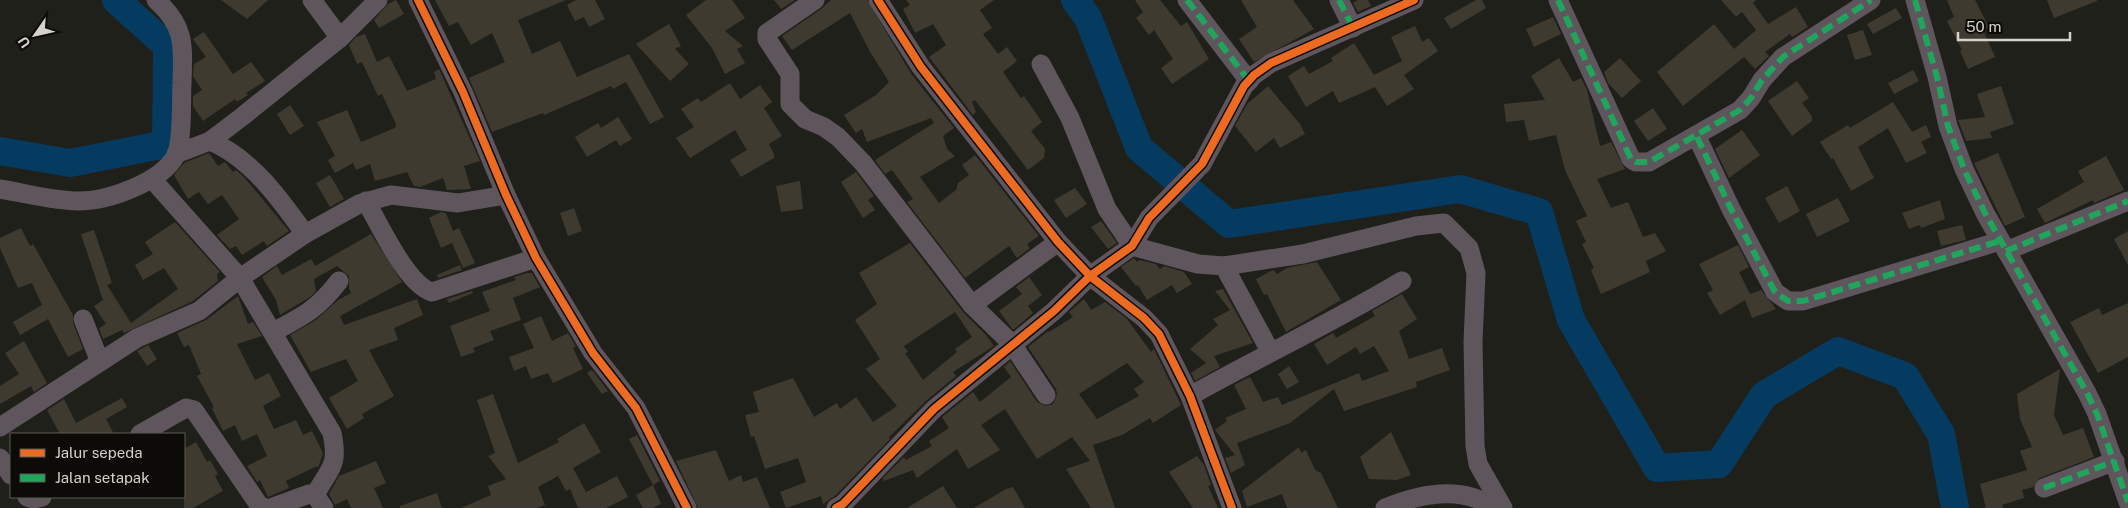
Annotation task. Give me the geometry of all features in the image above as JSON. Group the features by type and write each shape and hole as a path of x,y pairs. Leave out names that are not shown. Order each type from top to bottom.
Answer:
{"street":[{"path":"156,0 174,20 183,39 180,130 176,154"},
{"path":"312,0 340,38"},
{"path":"0,189 79,201 116,194 152,178 176,154 210,141 292,78 340,38 378,0"},
{"path":"418,0 463,92 506,195 536,258 593,353 636,408 686,508"},
{"path":"878,0 921,67 1058,242 1090,276 1144,318 1159,334 1190,396 1232,508"},
{"path":"1187,0 1248,81"},
{"path":"1339,0 1353,28"},
{"path":"836,508 843,504 934,409 1054,311 1090,276 1132,246 1149,218 1202,164 1248,81 1271,63 1414,0"},
{"path":"1558,0 1631,160 1636,162 1649,162 1697,137 1740,110 1751,98 1762,80 1783,58 1871,0"},
{"path":"1915,0 1955,148 1985,213 2087,393 2115,461 2128,502"},
{"path":"808,2 767,33 767,39 790,74 790,104 805,119 824,127 838,137 863,163 972,305 1012,344 1046,395"},
{"path":"1040,64 1070,118 1107,209 1132,246 1198,264 1224,266 1303,254 1416,226 1444,223 1469,248 1476,273 1473,342 1475,446 1478,464 1502,508"},
{"path":"1697,137 1731,209 1774,292 1788,301 1803,301 2003,246 2128,201"},
{"path":"210,141 228,150 249,167 282,202 305,234"},
{"path":"152,178 240,278 332,432 336,453 319,502 309,494 271,508"},
{"path":"0,427 137,338 199,311 240,278 305,234 366,201 392,195 458,202 506,195"},
{"path":"366,201 396,252 419,286 425,290 432,292 536,258"},
{"path":"972,305 1058,242"},
{"path":"1224,266 1270,351"},
{"path":"273,332 312,311 339,281"},
{"path":"1190,396 1270,351 1336,320 1402,281"},
{"path":"83,319 100,362"},
{"path":"142,433 186,408 194,410 259,505 264,508"},
{"path":"0,458 10,473"},
{"path":"2044,488 2115,461"},
{"path":"1384,508 1409,498 1434,494 1459,494 1487,503 1494,508"}],"building":[{"path":"221,0 268,0 247,19"},
{"path":"396,0 404,14 379,28 374,20 388,4"},
{"path":"435,0 566,0 518,20 532,54 560,41 577,77 629,54 664,117 650,124 626,82 613,89 611,86 544,115 543,113 492,132 469,78 505,62 492,33 471,45 458,22 449,26"},
{"path":"576,0 595,0 605,19 589,27 584,17 575,21 567,5"},
{"path":"706,0 732,0 745,18 725,31 743,46 737,49 745,63 725,74 712,48 686,15"},
{"path":"774,0 795,0 781,9"},
{"path":"831,0 867,0 912,75 954,128 943,136 947,149 955,156 920,177 939,203 956,190 958,183 969,175 962,165 975,155 1039,236 1027,244 1030,248 1017,258 1009,246 965,278 907,202 913,199 892,170 885,174 875,160 934,123 931,118 867,142 862,129 856,133 844,115 876,95 889,82 869,50 850,13 792,50 782,36"},
{"path":"906,0 994,0 980,10 992,28 983,34 998,54 1007,47 1017,61 1003,72 1021,98 1024,96 1042,122 1031,131 1045,149 1044,158 1028,170 975,100 972,102 976,112 973,115 929,57 946,45 933,24 915,33 903,9 910,5"},
{"path":"1135,0 1160,0 1181,26 1187,22 1209,59 1172,84 1161,68 1173,59 1154,30 1149,35 1136,18 1143,12"},
{"path":"1241,0 1293,0 1314,29 1254,62 1239,39 1257,27"},
{"path":"1358,0 1368,0 1371,6 1358,12 1353,3"},
{"path":"1476,0 1482,0 1486,8 1451,29 1444,18"},
{"path":"1721,0 1756,0 1753,3 1768,24 1796,7 1808,27 1792,37 1790,34 1765,52 1769,56 1755,69 1744,57 1683,106 1657,72 1714,24 1734,49 1756,30 1742,12 1736,17"},
{"path":"1947,0 1975,0 1989,27 1983,30 1995,57 1968,69 1960,51 1962,50 1947,21 1954,17"},
{"path":"2047,0 2097,0 2097,1 2054,18"},
{"path":"1896,8 1902,18 1873,34 1867,24"},
{"path":"1553,17 1561,34 1534,47 1526,29"},
{"path":"669,24 681,46 675,49 689,64 670,81 636,44"},
{"path":"1415,26 1422,42 1429,38 1438,51 1404,75 1414,89 1387,106 1375,87 1339,103 1333,91 1306,107 1288,76 1304,66 1309,74 1333,61 1331,58 1354,43 1374,75 1402,61 1391,37"},
{"path":"1863,30 1872,55 1855,60 1847,35"},
{"path":"204,32 233,74 251,62 265,81 246,93 248,95 237,102 235,99 203,121 193,106 193,96 202,90 193,76 194,64 206,57 193,39"},
{"path":"365,34 377,62 389,56 407,91 436,79 434,72 439,69 480,161 464,166 471,189 447,190 443,178 420,187 414,186 407,172 375,181 370,164 356,170 353,163 335,173 328,160 335,156 317,122 347,110 361,142 395,128 396,124 382,94 378,96 362,62 357,64 349,45 356,37"},
{"path":"1559,58 1573,82 1581,78 1587,90 1600,146 1611,142 1625,169 1597,179 1611,208 1628,202 1643,237 1655,233 1666,251 1646,261 1650,272 1601,294 1591,270 1594,268 1582,244 1586,242 1576,221 1587,216 1565,170 1556,135 1529,141 1524,120 1506,122 1504,104 1545,100 1531,76"},
{"path":"1620,58 1641,81 1622,98 1608,83 1604,72"},
{"path":"1913,70 1919,81 1894,94 1888,83"},
{"path":"1797,81 1809,98 1802,103 1812,116 1812,121 1792,136 1768,101"},
{"path":"730,83 740,99 760,85 772,102 764,108 782,136 769,144 774,158 741,177 730,160 747,150 735,130 690,158 676,138 694,127 681,109 698,98 701,102"},
{"path":"1268,86 1300,124 1305,134 1280,148 1274,138 1256,152 1235,126 1247,104"},
{"path":"2001,86 2014,124 1990,132 1992,138 1966,141 1958,120 1985,117 1977,94"},
{"path":"1893,102 1912,132 1926,125 1931,137 1921,142 1927,153 1906,163 1888,128 1858,147 1874,178 1851,191 1833,158 1831,159 1820,142 1848,125 1850,128"},
{"path":"290,105 304,126 290,135 277,114"},
{"path":"1653,108 1667,129 1648,141 1634,121"},
{"path":"618,117 632,139 620,146 616,140 587,157 575,137 598,123 601,128"},
{"path":"1742,130 1760,155 1729,178 1715,149"},
{"path":"209,153 218,166 225,162 233,172 236,170 244,177 289,231 267,246 264,241 242,255 236,246 230,249 217,235 239,219 222,195 208,204 199,192 188,199 174,175 184,163"},
{"path":"1998,153 2025,217 2005,226 1974,163"},
{"path":"2106,156 2124,190 2094,203 2093,200 2045,223 2037,209 2084,182 2078,171"},
{"path":"856,172 874,196 868,200 875,210 863,218 841,182"},
{"path":"330,175 344,199 330,207 316,183"},
{"path":"800,181 803,209 781,212 776,186"},
{"path":"1787,186 1800,211 1779,223 1765,198"},
{"path":"1075,188 1087,204 1066,218 1054,200"},
{"path":"1838,198 1850,221 1817,237 1806,214"},
{"path":"1940,200 1945,219 1921,228 1920,225 1909,229 1902,213"},
{"path":"574,208 582,231 568,236 560,213"},
{"path":"441,212 446,213 453,231 459,228 475,263 463,268 452,243 441,248 429,218"},
{"path":"1101,221 1117,243 1108,249 1091,227"},
{"path":"175,222 220,272 217,274 218,281 193,301 124,333 122,330 103,339 99,328 106,324 94,306 103,300 81,234 94,230 112,283 107,285 131,323 178,289 164,268 143,280 135,265 153,254 145,242"},
{"path":"1962,225 1966,240 1941,246 1937,231"},
{"path":"21,228 30,246 33,244 73,315 73,323 83,349 68,357 48,319 20,335 13,322 42,305 32,283 18,288 0,248 0,238"},
{"path":"2128,231 2128,265 2114,239"},
{"path":"371,234 402,282 340,316 344,325 417,299 423,315 394,328 398,340 369,350 394,396 362,414 364,418 347,429 329,398 358,381 346,359 311,372 290,335 316,320 338,300 351,293 349,289 349,276 337,266 314,279 316,291 310,297 280,315 276,300 262,277 277,266 282,275 311,259 315,266"},
{"path":"910,243 963,312 994,346 953,372 956,376 927,400 889,437 890,439 836,495 823,504 821,496 786,508 780,492 806,482 798,458 765,469 754,436 751,437 745,415 759,412 753,392 793,378 814,417 837,403 840,409 856,397 873,422 897,406 866,369 880,359 855,320 877,304 859,273","holes":["955,312 972,337 955,349 957,352 923,380 905,353 908,352 904,346"]},
{"path":"1738,245 1749,267 1739,272 1750,294 1761,290 1776,309 1752,318 1745,300 1720,315 1707,293 1713,290 1699,264"},
{"path":"1134,258 1137,262 1139,260 1156,264 1160,269 1164,266 1184,272 1192,284 1177,293 1172,285 1147,300 1138,285 1136,286 1121,267"},
{"path":"1317,262 1341,300 1286,332 1267,294 1264,295 1256,279 1273,270 1277,274 1287,268"},
{"path":"460,265 462,270 438,278 437,275"},
{"path":"532,273 540,287 513,298 521,320 490,331 494,340 473,348 475,352 461,357 450,326 490,311 482,292 516,280 514,277"},
{"path":"1029,277 1042,295 1028,306 1033,313 1013,330 999,311 1022,294 1016,287"},
{"path":"1223,289 1253,343 1214,356 1220,367 1195,381 1191,373 1206,363 1190,349 1218,325 1213,319 1230,310 1215,291"},
{"path":"472,291 473,293 449,303 447,299"},
{"path":"1402,294 1417,319 1399,331 1409,359 1442,348 1450,370 1416,382 1417,387 1344,411 1334,389 1290,423 1237,443 1245,465 1231,473 1225,458 1235,455 1215,430 1227,421 1225,418 1246,409 1234,385 1250,377 1263,402 1278,397 1282,405 1359,373 1362,381 1389,371 1374,346 1360,354 1356,347 1327,365 1314,344 1333,333 1336,338 1375,316 1372,311"},
{"path":"238,296 248,324 253,322 262,336 237,344 255,380 269,373 281,396 263,406 274,429 296,420 303,435 312,431 323,453 318,468 317,466 286,481 289,488 268,497 260,480 257,482 247,466 267,456 257,434 242,441 235,425 223,431 212,408 214,407 197,376 201,374 189,345 184,347 177,333 206,320"},
{"path":"1084,299 1091,310 1105,302 1127,319 1151,352 1154,349 1181,405 1153,423 1150,418 1122,435 1093,445 1115,508 1091,508 1066,469 1090,461 1072,437 1037,459 1005,409 981,425 1000,450 968,469 957,449 917,478 913,470 884,481 883,478 904,457 906,460 932,446 929,441 949,428 942,417 973,392 980,402 1011,377 1004,367 1010,361 1037,402 1046,406 1053,404 1057,395 1056,389 1028,347 1048,331 1073,317 1069,312","holes":["1127,363 1144,382 1134,389 1139,396 1097,419 1079,394"]},
{"path":"2128,303 2128,357 2098,373 2070,322 2099,308 2102,315"},
{"path":"541,316 552,341 568,333 576,347 573,348 583,369 553,383 548,373 531,379 526,366 514,371 509,357 534,348 523,324"},
{"path":"24,341 47,383 34,392 31,386 0,404 0,386 19,374 5,353"},
{"path":"148,345 157,359 147,366 137,351"},
{"path":"1289,366 1299,382 1287,389 1278,374"},
{"path":"2060,369 2054,415 2063,435 2083,428 2094,457 2040,478 2033,487 2022,490 2024,498 2002,505 2003,508 1986,508 1980,484 2027,470 2020,451 2032,447 2020,419 2017,394"},
{"path":"592,370 608,391 602,394 587,373"},
{"path":"493,394 518,463 559,442 557,439 584,423 601,452 573,468 586,492 617,476 628,497 606,508 578,508 570,489 566,491 558,476 538,487 545,505 537,508 461,508 491,495 488,486 506,479 488,456 495,453 477,400"},
{"path":"122,398 127,407 106,419 113,433 57,433 59,432 47,410 64,399 76,423"},
{"path":"1391,432 1411,475 1397,480 1369,479 1360,457"},
{"path":"637,435 660,481 653,485 629,439"},
{"path":"196,442 207,462 210,460 218,474 215,476 223,491 193,508 184,508 185,448"},
{"path":"1299,447 1301,453 1306,450 1315,470 1321,473 1338,508 1287,508 1282,494 1247,507 1242,491"},
{"path":"716,450 729,481 741,475 743,482 757,477 770,508 698,508 676,461"},
{"path":"1197,456 1204,465 1211,485 1208,486 1218,508 1193,508 1169,472"},
{"path":"376,461 386,483 374,488 383,508 351,508 347,499 335,505 329,494 339,476"},
{"path":"653,485 661,504 653,508 643,508 636,495"},
{"path":"943,486 957,508 907,508"},
{"path":"1013,487 1025,508 974,508 1006,489"},
{"path":"437,493 442,508 400,508 400,506"}],"waterway":[{"path":"0,151 70,163 166,144 167,46 116,0"},
{"path":"1075,0 1088,18 1139,148 1229,224 1460,189 1539,212 1571,320 1657,468 1719,464 1764,395 1838,351 1905,376 1941,434 1955,508"}],"marked path":[{"path":"1187,0 1249,81"},
{"path":"1339,0 1353,28"},
{"path":"1558,0 1631,159 1636,162 1649,162 1740,110 1751,98 1762,80 1783,57 1871,0"},
{"path":"1915,0 1937,77 1948,126 1964,169 1985,213 2087,393 2097,414 2128,502"},
{"path":"1697,137 1731,209 1775,292 1788,301 1803,301 2000,241"},
{"path":"2006,251 2128,201"},
{"path":"2044,488 2115,461"}],"cycle path":[{"path":"418,0 463,92 506,195 536,258 593,353 636,408 687,508"},
{"path":"878,0 921,67 1058,242 1090,276 1144,318 1159,334 1190,396 1232,508"},
{"path":"836,508 843,504 934,409 1054,311 1090,276 1132,246 1149,218 1202,164 1244,86 1254,75 1271,63 1414,0"}]}
